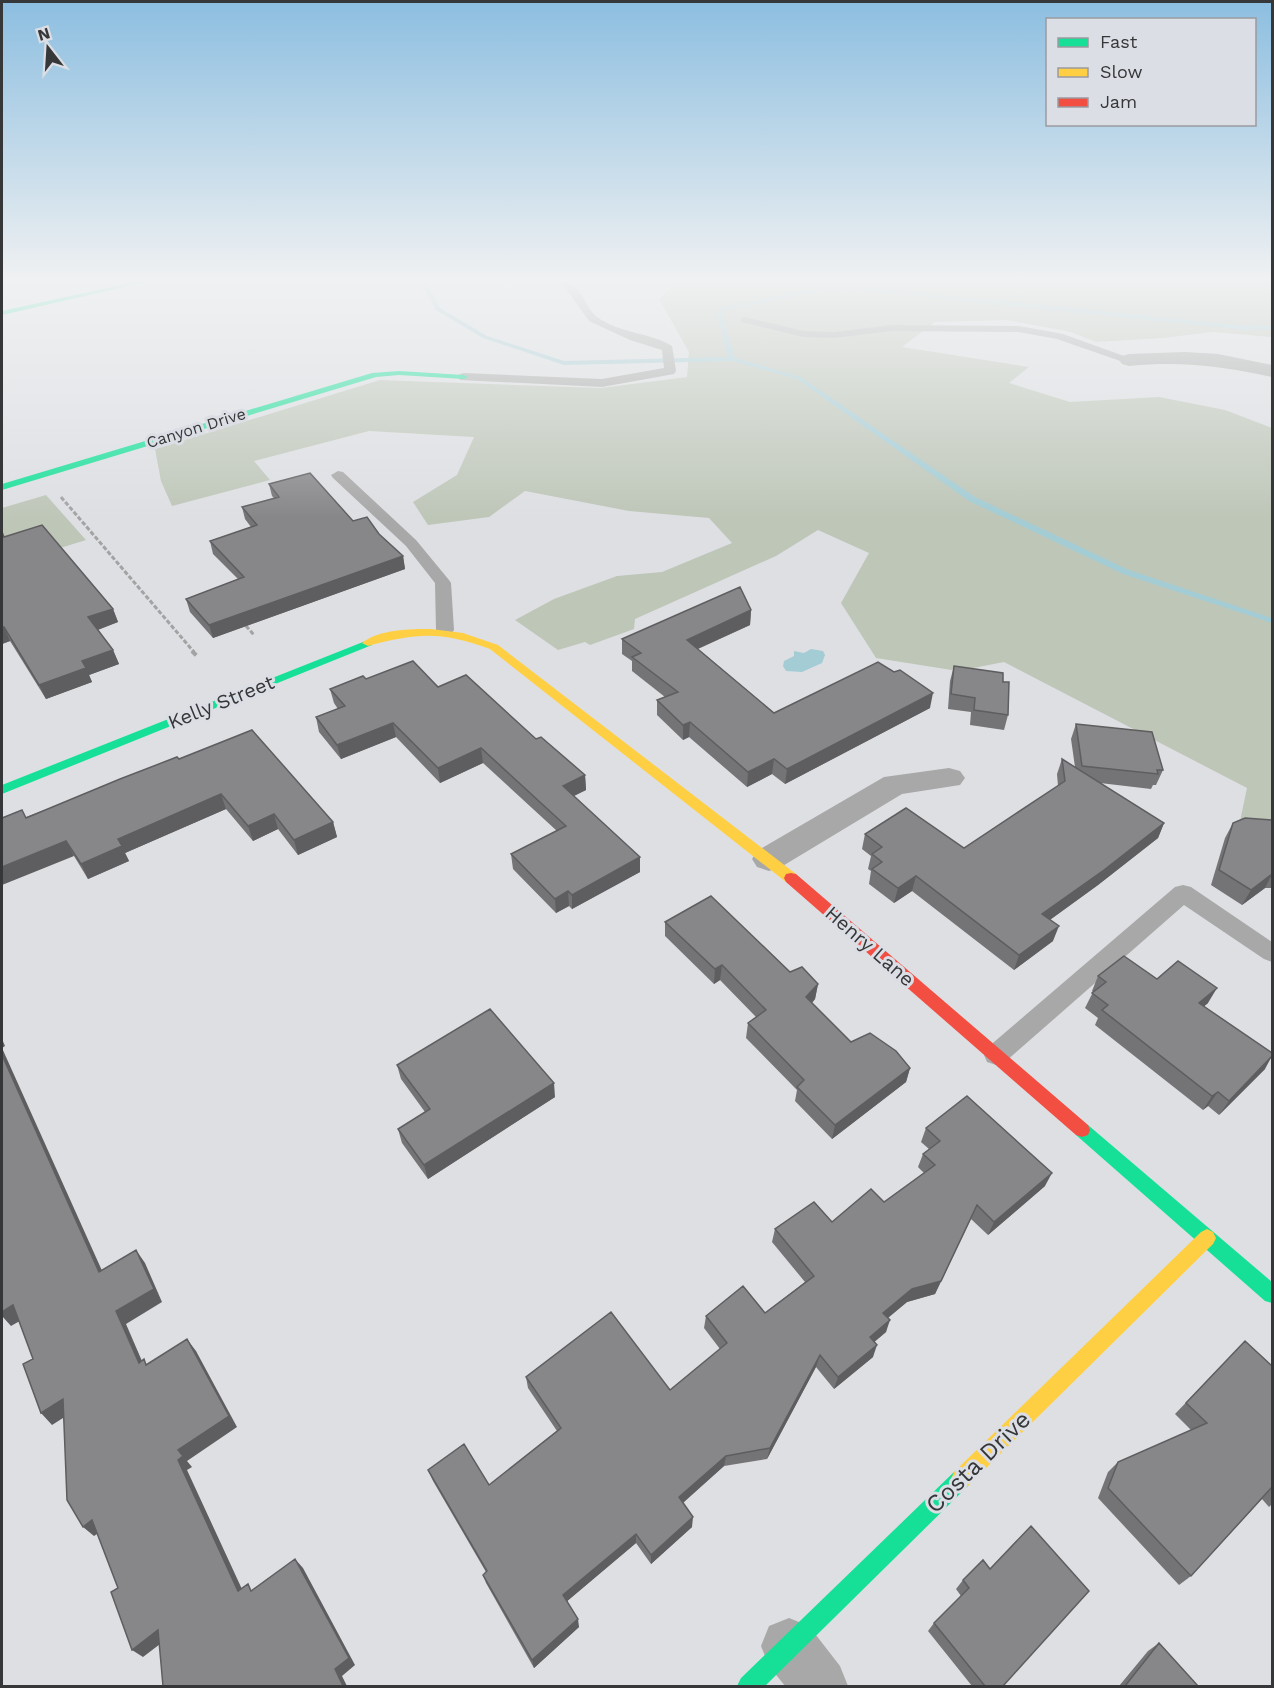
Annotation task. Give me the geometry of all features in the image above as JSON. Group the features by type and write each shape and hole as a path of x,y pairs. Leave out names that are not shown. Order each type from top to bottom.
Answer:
{"street":[{"path":"1233,361 1272,371"},
{"name":"Canyon Drive","path":"2,487 375,375 399,373 464,377"},
{"name":"Kelly Street","path":"2,790 379,639 412,631 445,630"},
{"name":"Henry Lane","path":"445,630 469,636 494,647 769,859 1272,1294"},
{"path":"769,859 895,784 949,778"},
{"name":"Costa Drive","path":"749,1686 805,1666 1207,1238"}],"lane":[{"path":"464,377 602,383 670,371 669,361"},
{"path":"338,475 411,543 443,583 445,630"},
{"path":"996,1055 1183,893 1272,953"}],"path":[{"path":"61,497 197,656"},
{"path":"246,626 254,635"}],"green space":[{"path":"688,361 989,361 1029,367 1009,383 1070,402 1159,397 1225,410 1272,428 1272,834 1240,821 1247,788 1004,662 958,671 876,658 841,603 869,553 818,530 776,556 635,619 634,629 590,645 585,642 558,650 515,620 554,599 617,576 662,572 732,543 709,518 629,511 525,491 489,517 428,525 413,502 457,475 474,437 369,431 254,461 270,480 172,506 161,481 155,449 380,380 601,388 687,377"},
{"path":"46,495 86,540 57,549 2,549 2,508"}],"water":[{"path":"811,649 823,651 825,655 822,663 802,672 786,671 783,666 784,661 794,656 794,651 804,653"}],"building":[{"path":"310,473 353,521 367,517 379,534 403,556 209,625 186,599 244,577 210,541 257,525 242,507 279,497 269,484"},
{"path":"42,525 113,609 88,617 113,650 82,661 86,668 39,685 4,627 2,628 2,532 4,537"},
{"path":"740,587 751,610 687,640 774,713 878,662 894,672 900,670 933,693 787,769 774,759 748,772 690,722 683,725 657,700 678,692 632,657 641,653 622,639"},
{"path":"413,661 438,687 466,675 536,739 541,737 585,775 563,786 640,857 572,895 568,891 555,899 511,854 566,826 481,748 438,768 393,723 337,745 316,717 345,706 330,689 363,676 366,679"},
{"path":"954,666 1003,673 1003,682 1009,682 1008,715 974,710 975,698 951,694"},
{"path":"1076,724 1152,732 1163,770 1157,770 1158,774 1082,766"},
{"path":"252,730 333,822 294,840 274,814 248,826 221,794 118,839 122,846 81,864 66,841 2,867 2,818 22,810 26,818 120,779"},
{"path":"1062,759 1164,823 1104,870 1042,914 1059,926 1019,955 916,876 898,888 872,869 882,862 872,854 882,847 865,834 906,808 964,848 1065,781"},
{"path":"1245,818 1272,820 1272,874 1251,890 1219,870 1233,823"},
{"path":"711,896 790,972 802,967 818,984 806,997 851,1042 870,1033 896,1051 910,1068 835,1125 797,1087 804,1080 748,1023 766,1010 722,965 715,969 665,922"},
{"path":"1124,956 1157,979 1178,961 1217,988 1199,1003 1272,1053 1272,1056 1229,1101 1218,1092 1212,1096 1102,1010 1108,1005 1092,993 1106,982 1098,976"},
{"path":"490,1009 554,1083 424,1165 398,1129 430,1109 397,1065"},
{"path":"2,1055 99,1272 136,1250 154,1289 116,1311 139,1363 144,1359 146,1365 187,1339 229,1416 178,1450 183,1456 178,1460 238,1591 248,1584 251,1591 295,1559 349,1658 335,1669 343,1686 163,1686 158,1630 132,1650 111,1592 118,1588 92,1520 83,1527 67,1500 63,1399 41,1413 23,1364 33,1359 13,1305 2,1312"},
{"path":"967,1096 1052,1173 994,1222 977,1205 941,1281 912,1289 883,1313 890,1320 870,1337 877,1345 838,1377 820,1355 770,1448 726,1456 679,1497 693,1517 651,1555 636,1534 563,1595 578,1619 532,1660 483,1575 487,1571 428,1470 464,1444 489,1485 561,1428 526,1377 611,1312 670,1390 727,1343 706,1316 743,1286 765,1313 814,1276 775,1229 814,1202 832,1222 871,1189 884,1202 935,1165 923,1154 940,1141 926,1128"},
{"path":"1245,1341 1272,1366 1272,1487 1191,1576 1108,1488 1118,1462 1207,1423 1186,1403"},
{"path":"1031,1526 1089,1591 1003,1686 985,1686 934,1623 969,1588 963,1580 983,1560 990,1569"},
{"path":"1159,1643 1198,1686 1125,1686"}],"waterway":[{"path":"557,361 564,363 658,361"},
{"path":"738,361 799,378 972,499 1126,572 1272,621"}],"traffic: fast":[{"path":"2,487 375,375 399,373 464,377"},
{"path":"2,790 368,643"},
{"path":"1082,1130 1272,1294"},
{"path":"749,1686 961,1479"}],"traffic: slow":[{"path":"368,643 400,634 431,632 463,637 494,647 791,878"},
{"path":"961,1479 1207,1238"}],"traffic: jam":[{"path":"791,878 1082,1130"}]}
